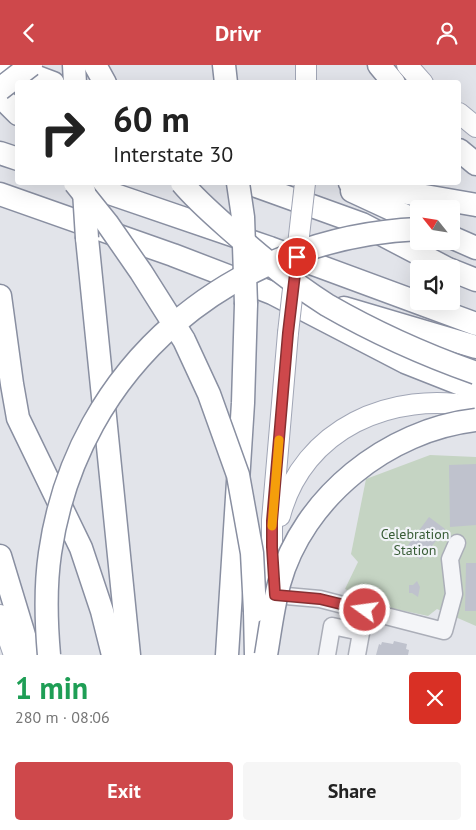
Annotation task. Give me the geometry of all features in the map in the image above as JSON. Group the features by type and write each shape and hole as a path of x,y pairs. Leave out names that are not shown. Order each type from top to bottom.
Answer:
{"highway":[{"path":"4,65 46,80"},
{"path":"0,89 31,65"},
{"path":"224,65 226,80"},
{"path":"379,65 392,80"},
{"path":"80,71 99,80"},
{"path":"0,95 15,99"},
{"path":"0,95 15,111"},
{"path":"461,152 476,164"},
{"path":"0,153 15,158"},
{"path":"77,185 113,231 169,316 194,358 209,394 238,475 253,562 256,655"},
{"path":"81,185 128,655"},
{"path":"87,185 270,248 476,324"},
{"path":"184,185 244,242 282,274 327,305 386,335 476,373"},
{"path":"227,655 243,403 246,304 242,217 238,185"},
{"path":"254,185 362,224 432,260"},
{"path":"338,185 410,218"},
{"path":"361,185 476,205"},
{"path":"0,194 173,255 272,293 405,361 476,390"},
{"path":"49,655 46,616 49,562 56,521 67,485 81,449 93,426 118,386 145,353 182,318 234,280 270,263 323,243 375,233 410,230"},
{"path":"460,231 476,233"},
{"path":"460,241 476,248"},
{"path":"460,273 476,280"},
{"path":"272,293 305,297 476,347"},
{"path":"0,296 18,418 81,548 102,611 113,655"},
{"path":"266,655 279,583 286,565 294,547 313,517 332,493 357,470 383,451 414,436 457,422 476,420"},
{"path":"0,556 30,655"}],"main road":[{"path":"407,65 420,80"},
{"path":"461,115 476,127"},
{"path":"277,655 277,622 272,547 276,465 288,333 305,185"},
{"path":"272,547 289,488 315,451 344,427 366,417 405,407 448,404 476,407"},
{"path":"0,615 14,655"}],"lane":[{"path":"275,595 320,599 444,631 454,594 450,559 457,543"},
{"path":"357,655 365,610"},
{"path":"327,655 332,626 361,632"}],"green space":[{"name":"Celebration Station","path":"430,455 476,457 476,626 437,609 428,616 381,606 345,589 358,562 351,554 366,479"}],"building":[{"path":"476,464 476,525 450,527 449,465"},
{"path":"429,517 445,529 421,560 406,548"},
{"path":"466,563 476,563 476,611 465,611"},
{"path":"417,581 420,587 418,597 409,593 409,585 413,585"},
{"path":"394,641 407,644 408,655 376,655 379,644 381,645 382,642 393,644"}],"slow traffic":[{"path":"272,526 279,440"}],"route":[{"path":"297,257 288,333 272,521 275,595 320,599 365,610"}]}
